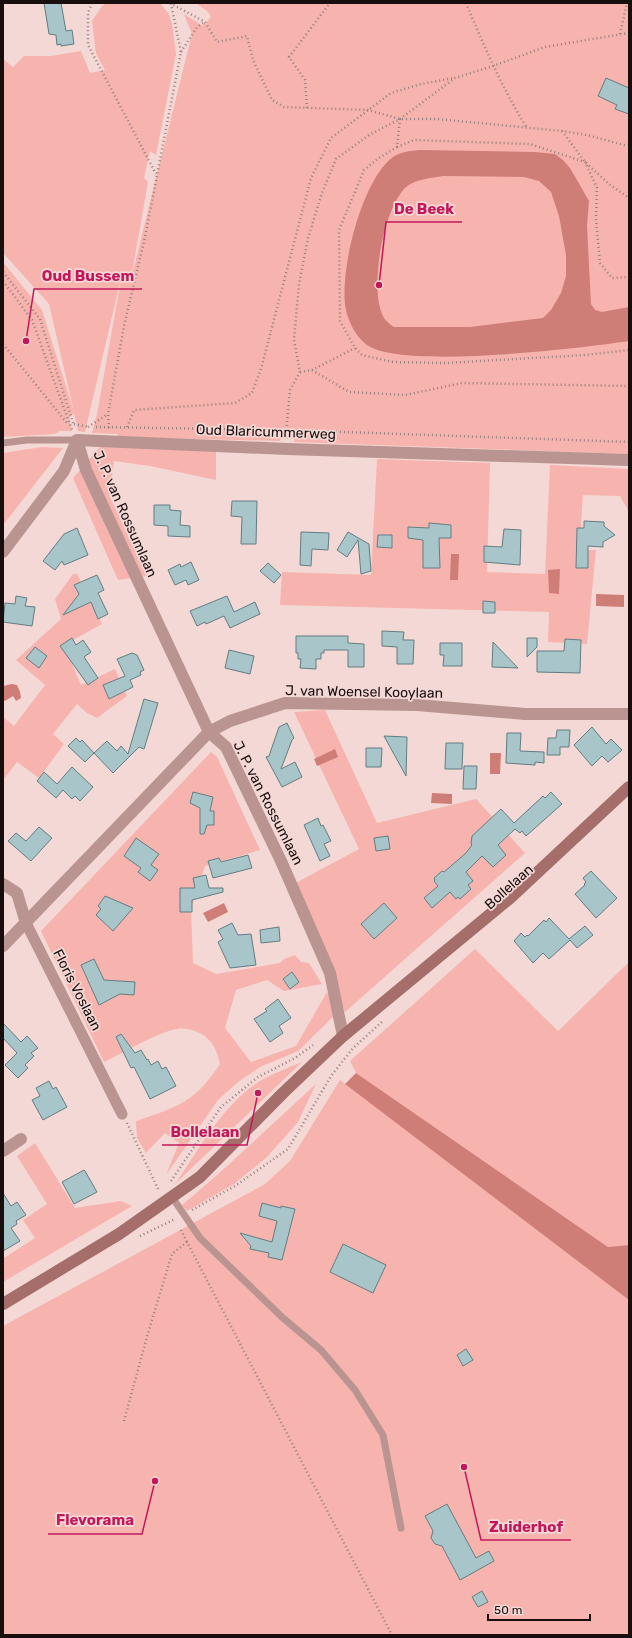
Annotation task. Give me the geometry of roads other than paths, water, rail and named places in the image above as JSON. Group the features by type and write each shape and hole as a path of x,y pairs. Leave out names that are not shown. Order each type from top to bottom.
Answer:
{"main road":[{"name":"Bollelaan","path":"3,1304 119,1234 166,1195 200,1177 283,1093 343,1036 510,898 629,787"}],"street":[{"name":"Oud Blaricummerweg","path":"77,440 629,460"},
{"path":"3,552 64,471 77,440"},
{"name":"J. P. van Rossumlaan","path":"77,440 86,470 209,732 226,747 281,861 330,973 343,1036"},
{"name":"J. van Woensel Kooylaan","path":"3,946 209,732 230,721 285,703 417,705 525,714 629,714"},
{"name":"Floris Voslaan","path":"3,884 17,894 26,923 122,1114"},
{"path":"3,1151 22,1139"}],"lane":[{"path":"3,443 27,440 77,440"},
{"path":"166,1195 184,1215 200,1238 283,1318 321,1350 355,1390 383,1435 401,1528"}],"place":[{"name":"De Beek","path":"379,285"},
{"name":"Oud Bussem","path":"26,341"},
{"name":"Bollelaan","path":"258,1093"},
{"name":"Zuiderhof","path":"464,1467"},
{"name":"Flevorama","path":"155,1481"}]}
